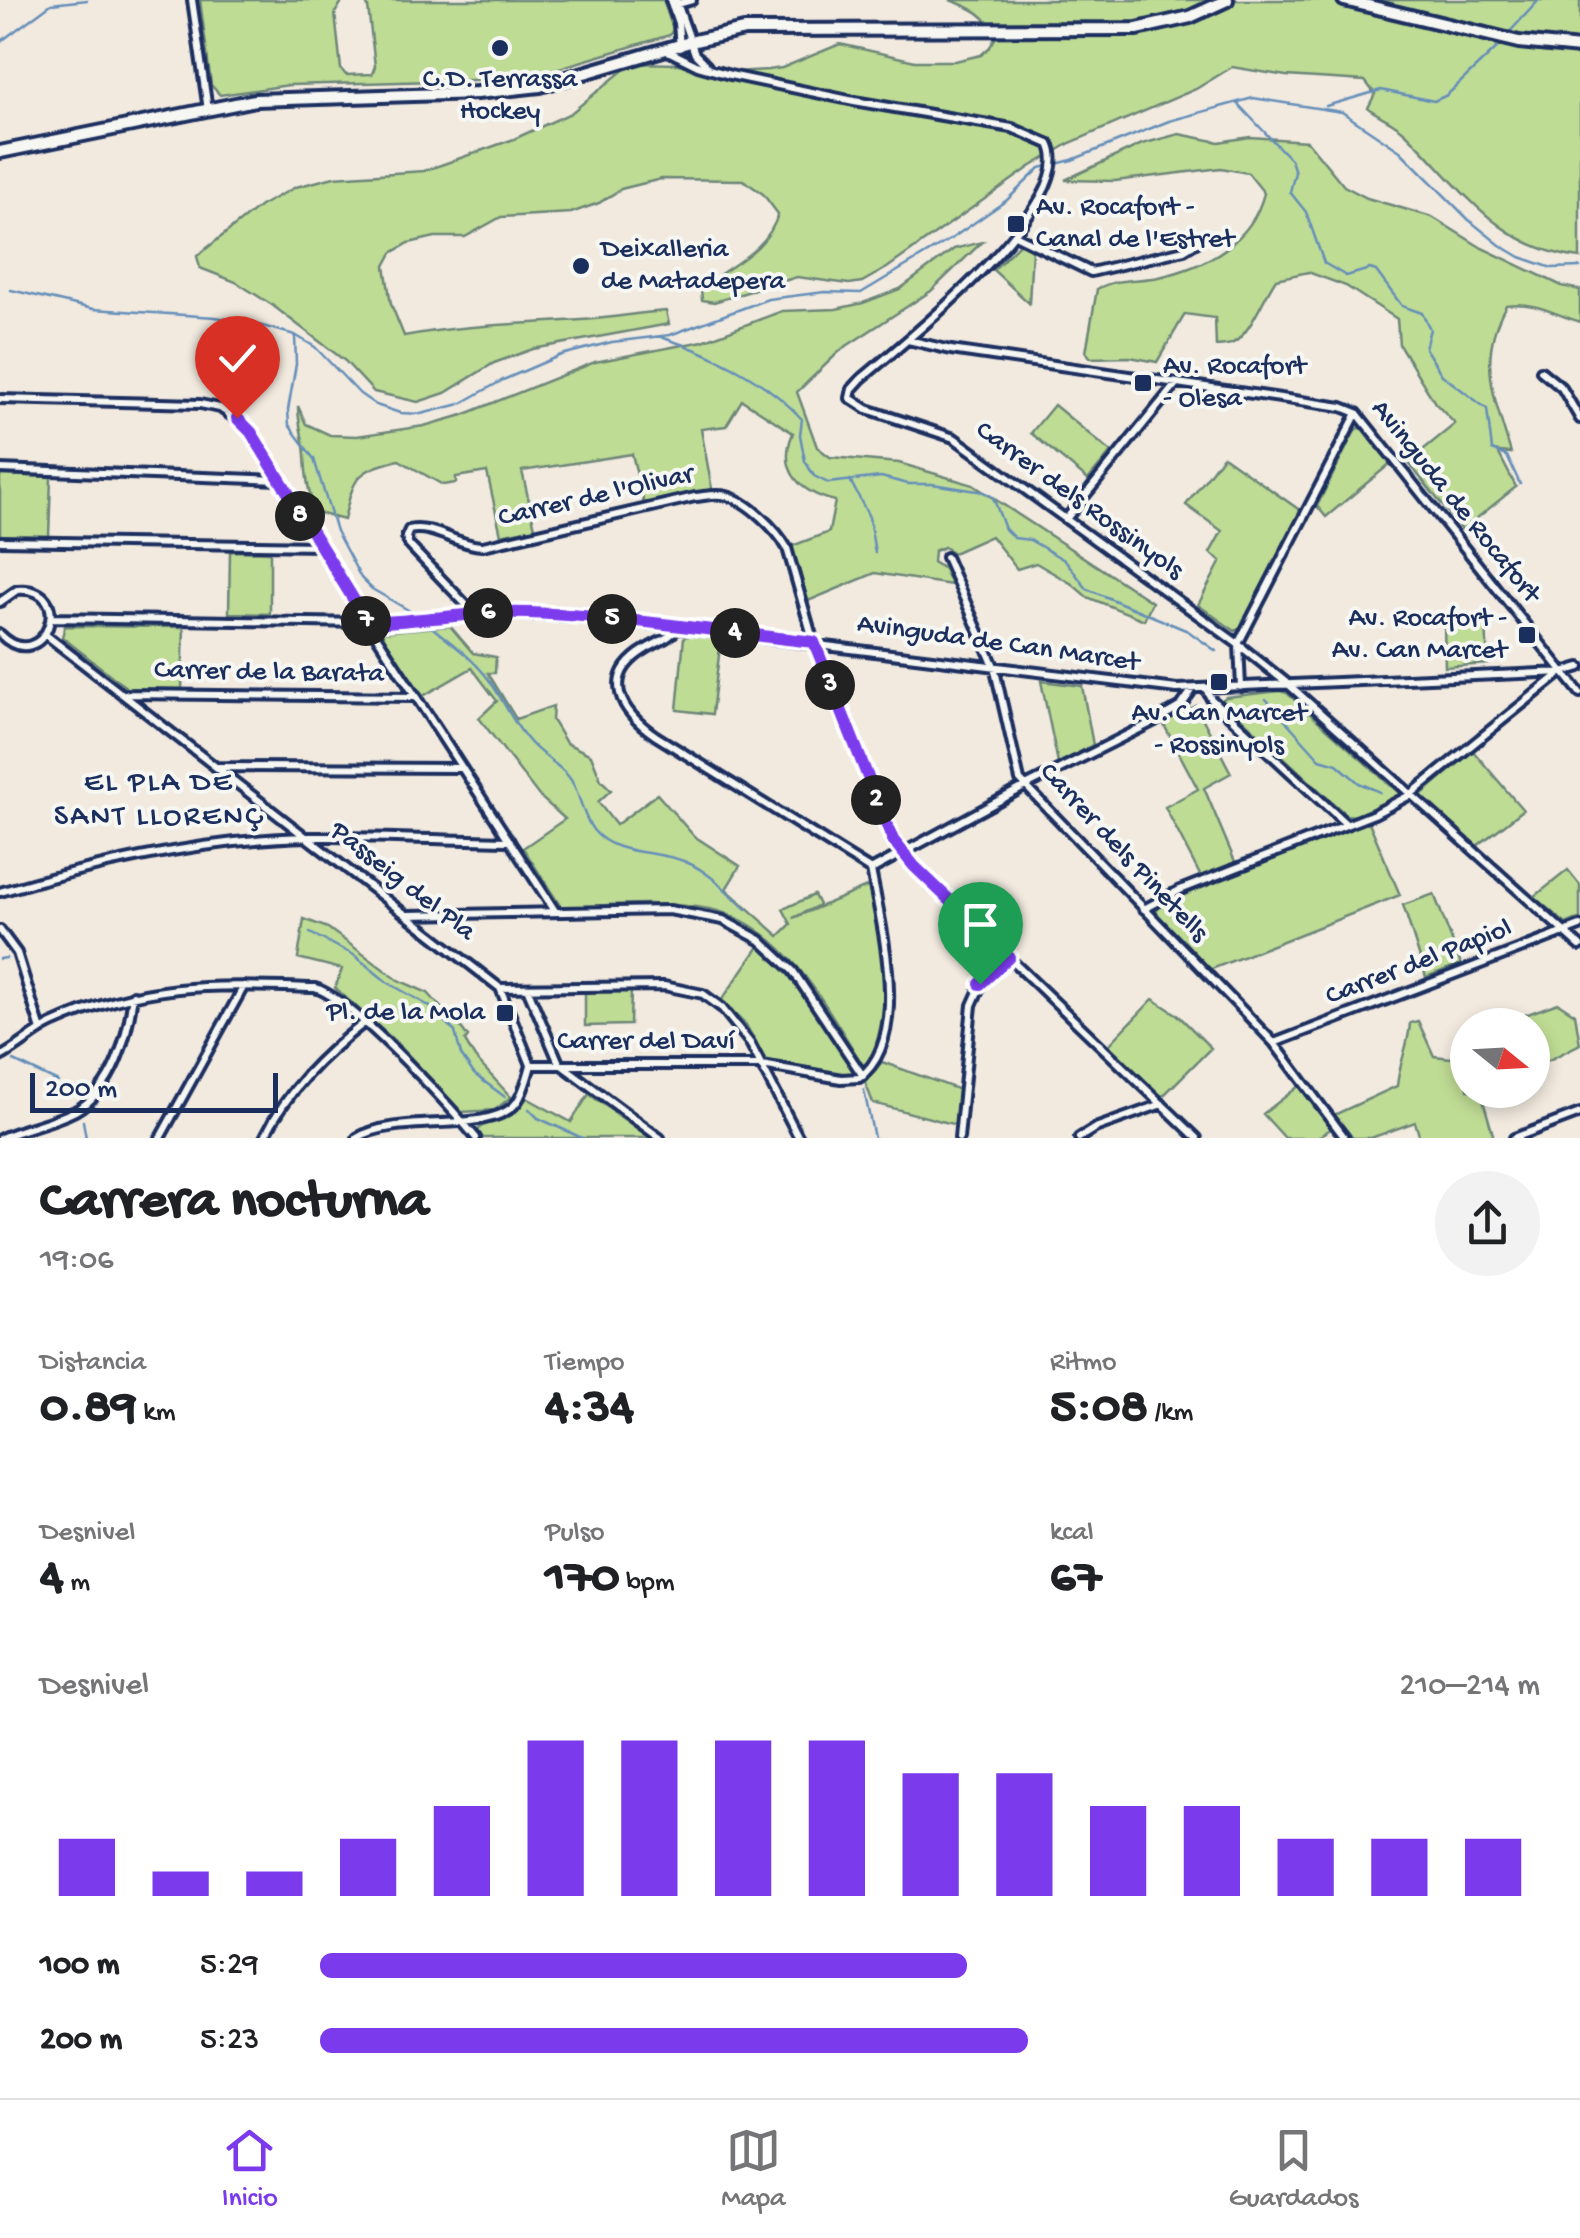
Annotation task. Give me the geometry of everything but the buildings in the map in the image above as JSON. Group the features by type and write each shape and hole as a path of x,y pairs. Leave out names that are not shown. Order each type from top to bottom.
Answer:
{"street":[{"path":"192,0 208,110"},
{"path":"692,0 674,2 694,60"},
{"path":"0,152 255,100 509,91 540,86 708,37 770,28 1137,29 1190,17 1227,0"},
{"path":"1344,0 1519,42 1580,48"},
{"path":"694,60 708,37"},
{"name":"Carrer dels Rossinyols","path":"661,50 712,70 854,101 1012,128 1040,138 1053,151 1054,164 1016,234 998,256 861,379 850,394 851,400 954,438 1238,644 1288,684 1580,946"},
{"path":"1016,234 1091,272 1184,250 1199,241"},
{"name":"Avinguda de Rocafort","path":"907,340 951,350 1342,407 1357,413 1580,693"},
{"path":"1542,371 1562,388 1580,419"},
{"path":"1066,519 1177,384"},
{"path":"0,399 200,404 220,408 251,432 319,546 555,911"},
{"path":"1241,687 1238,644 1357,413"},
{"path":"0,469 278,480"},
{"name":"Carrer de l'Olivar","path":"474,613 409,544 406,537 411,528 483,546 718,494 739,501 784,542 814,642"},
{"path":"0,541 319,546"},
{"name":"Carrer dels Pinetells","path":"946,557 994,666 1014,763 1024,786 1274,1043 1345,1138"},
{"path":"0,602 17,590 35,592 47,602 52,618 46,635 33,644 8,642 0,634"},
{"name":"Avinguda de Can Marcet","path":"52,618 368,623 474,613 559,615 814,642 1152,688 1206,689 1563,672 1580,667"},
{"path":"407,915 669,910 706,915 760,940 793,971 863,1076 881,1052 888,992 886,944 871,870 656,736 629,714 619,694 624,670 638,654 670,637 679,626"},
{"name":"Passeig del Pla","path":"46,635 500,988 531,1064"},
{"path":"814,642 887,826 903,852 1197,1138"},
{"path":"1144,908 1410,796 1563,672"},
{"path":"871,870 1024,786 1155,721 1181,706 1193,689"},
{"path":"1206,689 1211,699 1346,824"},
{"name":"Carrer de la Barata","path":"122,694 416,697"},
{"path":"217,767 462,768"},
{"path":"0,892 88,866 307,837 511,841"},
{"name":"Carrer del Papiol","path":"1274,1043 1580,926"},
{"path":"0,930 17,953 41,1030"},
{"path":"959,1138 972,1005 985,976 1009,957"},
{"path":"0,1057 41,1030 133,995 187,986 315,988 330,992 364,1023 476,1138"},
{"path":"160,1138 244,986"},
{"path":"500,988 664,986 691,990 722,1008 750,1043 799,1138"},
{"path":"527,988 558,1063 660,1138"},
{"path":"1,1138 71,1113 87,1102 116,1062 133,995"},
{"path":"264,1138 310,1068 364,1023"},
{"path":"357,1138 387,1126 502,1115 519,1100 531,1064"},
{"name":"Carrer del Daví","path":"531,1064 762,1065 841,1079 863,1076"},
{"path":"1079,1138 1095,1128 1162,1104"},
{"path":"1514,1138 1580,1113"}],"green space":[{"name":"C.D. Terrassa Hockey","path":"200,0 343,0 335,13 341,69 346,75 372,74 375,66 365,0 663,0 673,29 670,35 510,79 289,85 220,95 211,85"},
{"path":"950,0 1580,0 1580,258 1526,242 1483,212 1407,134 1368,108 1375,94 1365,81 1286,76 1232,67 1196,89 1070,143 862,282 797,277 714,302 702,300 701,288 756,248 778,214 763,194 743,180 661,179 621,189 599,203 571,213 501,217 465,237 435,237 409,243 392,253 385,266 391,304 404,336 666,311 669,324 533,349 494,363 445,393 418,402 374,392 345,361 272,305 236,282 200,268 197,256 260,206 296,187 334,177 424,171 514,139 571,113 632,63 679,64 716,73 768,70 840,44 915,61 955,61 981,55 996,37 992,29 978,13"},
{"path":"1179,134 1219,142 1250,137 1307,141 1344,186 1367,198 1432,217 1482,248 1562,286 1580,290 1580,322 1517,304 1506,305 1497,325 1491,379 1511,453 1498,452 1516,487 1462,530 1408,462 1455,424 1435,403 1399,344 1397,319 1346,286 1308,272 1276,279 1245,332 1231,344 1216,346 1215,318 1185,314 1157,362 1130,357 1091,358 1086,352 1097,289 1193,267 1238,238 1258,210 1264,193 1248,173 1221,168 1115,181 1065,180 1142,144"},
{"path":"982,242 931,291 842,349 797,392 817,447 830,457 899,463 973,485 1152,602 1144,620 1087,597 1036,563 1017,569 991,536 953,553 944,547 934,551 933,562 944,569 951,585 875,573 808,601 792,546 829,532 835,501 812,492 795,478 788,459 793,433 742,400 726,426 701,429 712,489 644,504 632,454 522,471 535,528 501,535 487,472 456,477 456,483 443,485 399,460 373,468 359,478 344,520 315,512 298,406 306,424 330,435 357,436 424,426 463,415 595,362 703,341 782,311 836,309 863,303 900,289 954,249"},
{"path":"1020,243 1032,250 1029,303 993,270"},
{"path":"1054,405 1111,452 1088,480 1031,433"},
{"path":"1362,427 1391,463 1326,517 1317,506 1356,429"},
{"path":"1223,456 1301,511 1235,631 1198,605 1221,561 1210,553 1222,531 1186,505"},
{"path":"0,475 51,477 49,537 0,536"},
{"path":"230,551 270,552 270,614 229,613"},
{"path":"1486,621 1488,664 1445,667 1444,624"},
{"path":"65,626 184,627 182,689 127,688 62,637"},
{"path":"450,626 473,653 496,657 495,673 488,673 516,719 553,706 552,720 566,743 591,755 601,780 611,790 598,802 616,825 657,794 694,836 740,866 726,889 779,936 791,924 783,909 814,895 819,905 793,918 869,886 880,929 885,975 881,1021 869,1064 863,1065 818,994 781,949 736,918 709,909 672,905 561,907 523,848 565,819 539,796 479,718 497,701 472,668 423,696 380,632"},
{"path":"697,634 721,638 712,714 677,710 684,637"},
{"path":"1041,681 1082,686 1093,745 1058,763"},
{"path":"1287,693 1398,796 1355,816 1346,815 1222,700"},
{"path":"1196,706 1231,773 1204,788 1236,864 1201,877 1165,807 1198,789 1163,723"},
{"path":"1473,751 1523,810 1477,846 1421,795"},
{"path":"1369,822 1400,895 1209,970 1155,914 1161,904"},
{"path":"1568,870 1580,885 1580,918 1566,924 1534,897"},
{"path":"1434,894 1461,964 1426,977 1403,905"},
{"path":"304,919 328,928 398,980 428,993 445,1012 448,1010 468,1037 465,1041 475,1058 511,1097 495,1110 462,1112 397,1043 335,988 342,969 298,958"},
{"path":"760,945 800,987 853,1067 853,1075 766,1060 746,1025 721,1001"},
{"path":"631,991 630,1025 585,1026 585,992"},
{"path":"1153,999 1178,1015 1211,1048 1162,1097 1109,1045"},
{"path":"1558,1003 1575,1014 1580,1044 1550,1059 1550,1008 1544,1008"},
{"path":"1418,1021 1434,1056 1450,1058 1450,1108 1485,1108 1494,1138 1420,1138 1415,1122 1371,1138 1353,1138 1334,1115 1397,1086 1410,1023"},
{"path":"882,1062 960,1090 956,1125 873,1103 865,1082"},
{"path":"1299,1086 1332,1128 1317,1138 1285,1138 1263,1114"},
{"path":"589,1094 650,1138 483,1138 478,1132 480,1127 511,1115 527,1098 571,1122"}],"waterway":[{"path":"0,42 51,4 87,0"},
{"path":"1506,36 1539,0"},
{"path":"1326,106 1381,90 1434,101 1447,95 1502,43"},
{"path":"11,290 93,309 215,317 295,335 315,347 360,394 376,405 400,413 421,414 460,404 561,355 612,342 670,335 768,299 825,292 861,293 1007,200 1040,168 1072,160 1169,121 1253,98 1342,112 1400,151 1469,220 1500,245 1552,268 1580,267"},
{"path":"1238,104 1291,160 1295,172 1290,192 1306,212 1324,263 1346,276 1376,271 1402,306 1422,313 1430,329 1425,348 1442,375 1487,409 1492,450 1507,456 1520,484"},
{"path":"295,335 289,425 314,459 336,531 361,578 372,589 415,614"},
{"path":"661,337 737,369 787,404 802,419 800,435 805,461 814,476 828,483 881,477 908,484 984,492 993,497 1005,529 1014,538 1030,540 1066,561 1087,589 1188,631 1216,651"},
{"path":"850,480 869,517 875,553"},
{"path":"429,625 480,669 528,740 568,776 594,831 625,849 675,858 695,866 746,909"},
{"path":"1266,699 1320,759 1337,764 1359,783 1380,792"},
{"path":"310,933 354,955 387,982 429,1006 455,1032 461,1055 474,1074 505,1097"},
{"path":"0,959 6,958"},
{"path":"14,1061 58,1082"},
{"path":"864,1090 874,1138"},
{"path":"529,1109 538,1118 582,1138"},
{"path":"83,1121 86,1138"}],"place":[{"name":"C.D. Terrassa Hockey","path":"500,48"},
{"name":"Av. Rocafort - Canal de l'Estret","path":"1016,224"},
{"name":"Deixalleria de Matadepera","path":"581,266"},
{"name":"Av. Rocafort - Olesa","path":"1143,383"},
{"name":"Av. Rocafort - Av. Can Marcet","path":"1527,635"},
{"name":"Av. Can Marcet - Rossinyols","path":"1219,682"},
{"name":"Pl. de la Mola","path":"505,1013"}],"district":[{"name":"EL PLA DE SANT LLORENÇ","path":"159,801"}],"route":[{"path":"237,418 251,432 368,623 474,613 528,613 814,642 893,840 914,866 1009,957 980,984"}]}
